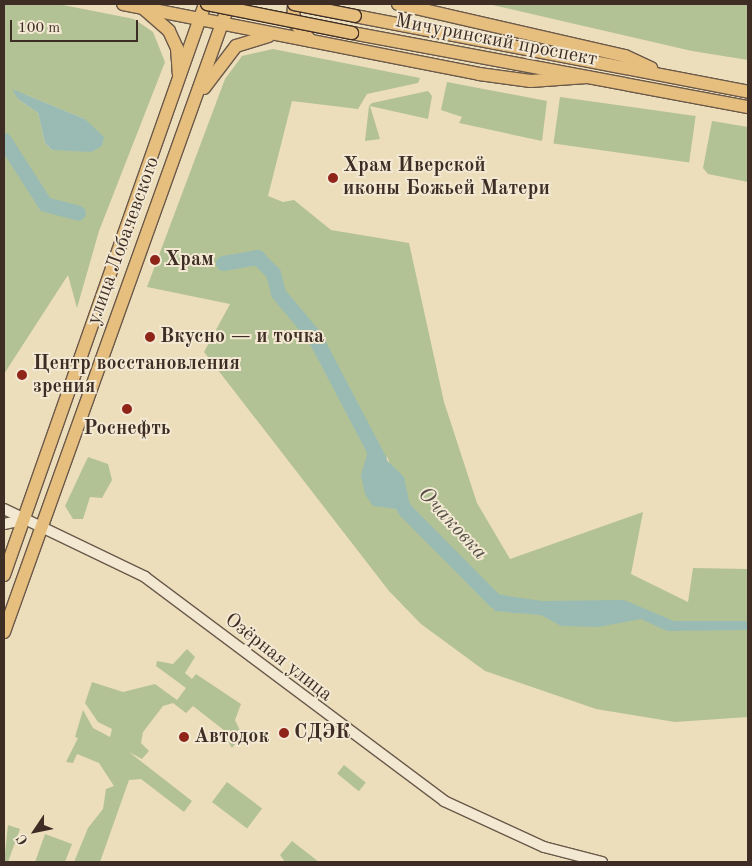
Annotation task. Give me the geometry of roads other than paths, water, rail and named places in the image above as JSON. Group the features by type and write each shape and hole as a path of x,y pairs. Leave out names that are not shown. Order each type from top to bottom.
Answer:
{"main road":[{"path":"123,4 488,75 531,81 587,78"},
{"name":"улица Лобачевского","path":"4,575 206,4"},
{"name":"Мичуринский проспект","path":"206,4 587,78 748,107"},
{"name":"улица Лобачевского","path":"4,632 229,4"},
{"path":"294,4 293,21 311,41"},
{"name":"Мичуринский проспект","path":"294,4 748,92"},
{"path":"398,4 625,56 667,75"},
{"path":"140,6 169,31 177,48 179,79"},
{"path":"194,102 236,46 276,34"}],"street":[{"name":"Озёрная улица","path":"4,509 23,520 42,527 145,577 444,802 544,847 602,862"},
{"path":"4,524 23,520"}],"water":[{"path":"12,89 85,119 104,137 102,146 91,152 52,150 45,143 38,113 18,99"},
{"path":"370,444 404,477 409,501 405,510 373,506 365,494 361,475"},
{"path":"502,595 542,601 624,600 674,621 748,621 748,630 667,631 641,619 598,627 561,626 541,615 494,611 494,600"}],"waterway":[{"name":"Очаковка","path":"4,140 45,204 78,213"},
{"name":"Очаковка","path":"223,263 257,257 273,273 278,293 314,336 379,460"},
{"name":"Очаковка","path":"395,492 405,510 494,600 514,605"}],"place":[{"name":"Храм Иверской иконы Божьей Матери","path":"333,178"},
{"name":"Храм","path":"155,260"},
{"name":"Вкусно — и точка","path":"150,337"},
{"name":"Центр восстановления зрения","path":"22,375"},
{"name":"Роснефть","path":"127,409"},
{"name":"СДЭК","path":"284,733"},
{"name":"Автодок","path":"184,737"}]}
